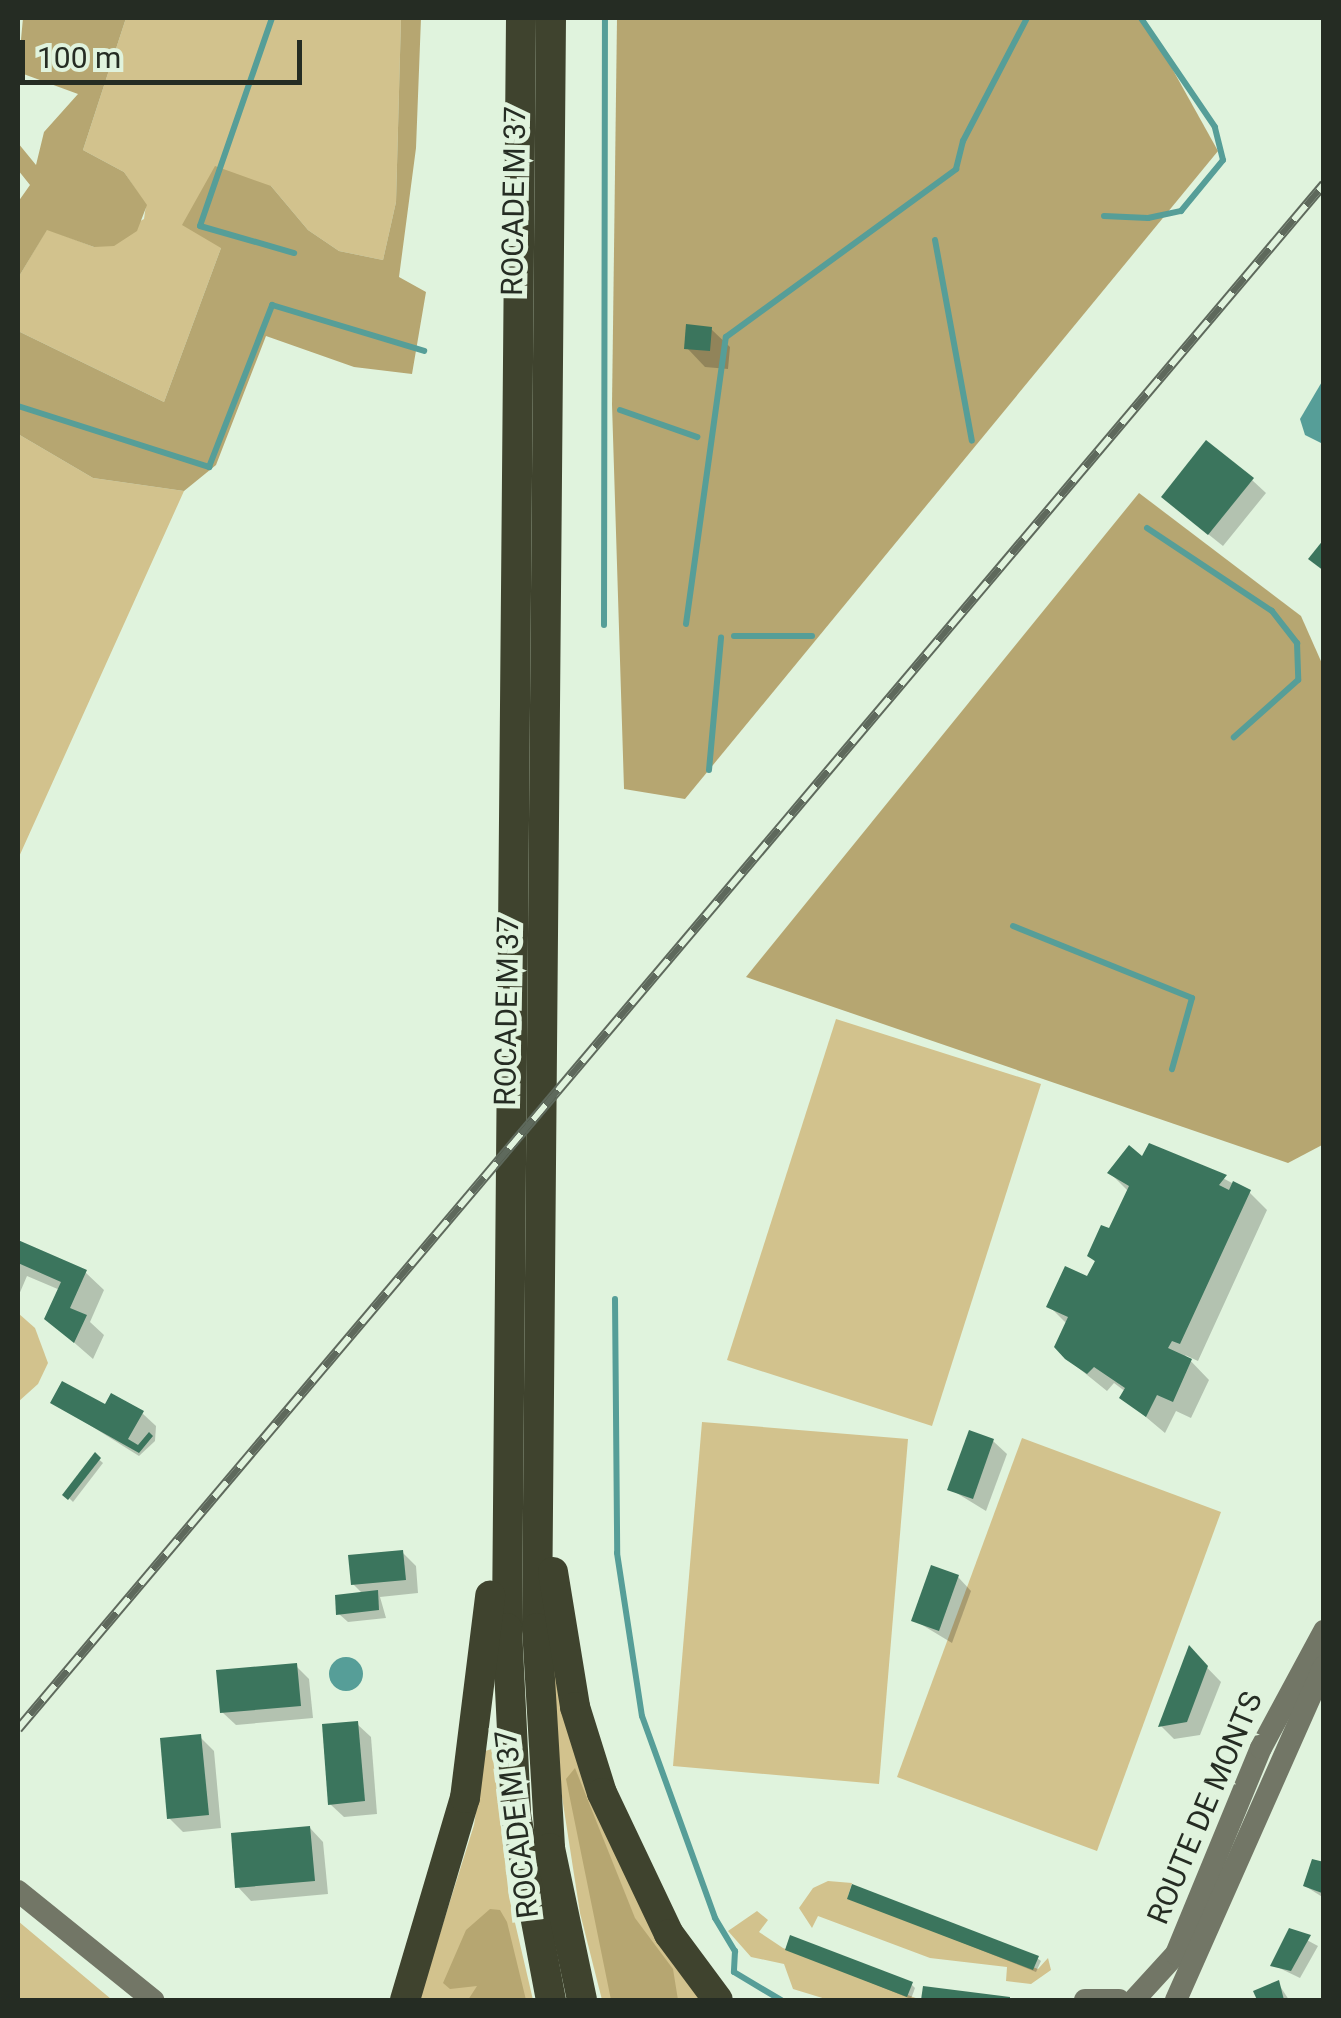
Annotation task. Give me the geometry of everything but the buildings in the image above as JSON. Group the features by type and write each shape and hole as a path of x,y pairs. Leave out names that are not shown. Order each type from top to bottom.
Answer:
{"highway":[{"name":"ROCADE M 37","path":"521,18 507,1509 512,1778 526,1889 551,2000"},
{"name":"ROCADE M 37","path":"551,18 538,1458 542,1775 556,1884 582,2000"},
{"path":"538,1458 564,1656 589,1755 652,1904 718,2000"},
{"path":"405,2000 465,1798 507,1509"}],"main road":[{"name":"ROUTE DE MONTS","path":"1134,2000 1176,1954 1268,1731 1324,1632"},
{"name":"ROUTE DE MONTS","path":"1176,2000 1324,1666"},
{"path":"18,1891 147,1995 162,2000"},
{"path":"1085,2000 1119,2000"}],"shaded area":[{"path":"23,18 126,18 83,150 124,172 147,205 137,231 114,246 94,247 47,230 18,278 18,202 30,185 18,170 18,143 36,165 44,132 78,94 18,72"},
{"path":"126,18 401,18 396,202 383,260 339,251 308,230 271,186 221,248 164,402 18,331 18,278 47,229 94,247 144,219 146,205 124,172 83,150"},
{"path":"401,18 421,18 416,148 399,277 426,292 412,374 354,367 266,336 216,465 184,491 93,478 18,434 18,331 164,402 221,248 182,225 215,166 271,186 308,230 339,251 383,260 396,202"},
{"path":"617,18 1144,18 1218,151 685,799 624,789 612,405"},
{"path":"18,434 93,478 184,491 18,859"},
{"path":"1139,493 1301,616 1324,668 1324,1144 1288,1163 746,977"},
{"path":"836,1019 1041,1084 932,1426 727,1360"},
{"path":"18,1313 35,1328 48,1363 38,1384 18,1402"},
{"path":"702,1422 908,1439 879,1784 673,1766"},
{"path":"1022,1438 1221,1512 1097,1851 897,1777"},
{"path":"554,1669 706,2000 602,2000 580,1913 560,1784"},
{"path":"492,1749 509,1897 533,2000 419,2000 474,1825 485,1751"},
{"path":"575,1768 635,1918 673,1969 678,2000 611,2000 566,1779"},
{"path":"828,1881 852,1883 848,1896 1038,1969 1048,1958 1051,1970 1031,1984 1006,1981 1007,1967 930,1958 818,1916 812,1928 799,1908 813,1888"},
{"path":"490,1909 500,1910 507,1922 526,2000 468,2000 477,1986 450,1989 443,1983 466,1930"},
{"path":"757,1911 768,1920 759,1932 783,1948 921,2000 829,2000 793,1989 784,1964 751,1957 728,1931"},
{"path":"18,1921 111,1999 113,2000 18,2000"}],"water":[{"path":"1323,380 1323,444 1305,435 1300,419"},
{"path":"346,1657 358,1662 363,1674 358,1686 346,1691 334,1686 329,1674 334,1662"}],"waterway":[{"path":"272,18 200,226 294,253"},
{"path":"604,625 605,18"},
{"path":"686,624 726,337 956,169 963,141 1027,18"},
{"path":"1104,216 1148,218 1181,211 1223,160 1215,127 1141,18"},
{"path":"935,240 972,441"},
{"path":"18,406 209,467 272,305 424,351"},
{"path":"620,410 697,437"},
{"path":"1147,528 1272,611 1297,643 1298,680 1234,737"},
{"path":"734,636 812,636"},
{"path":"709,770 721,638"},
{"path":"1013,926 1192,998 1172,1069"},
{"path":"615,1299 617,1553 642,1716 715,1918 735,1951 734,1972 781,2000"}],"railway":[{"path":"18,1729 1324,184"}]}
